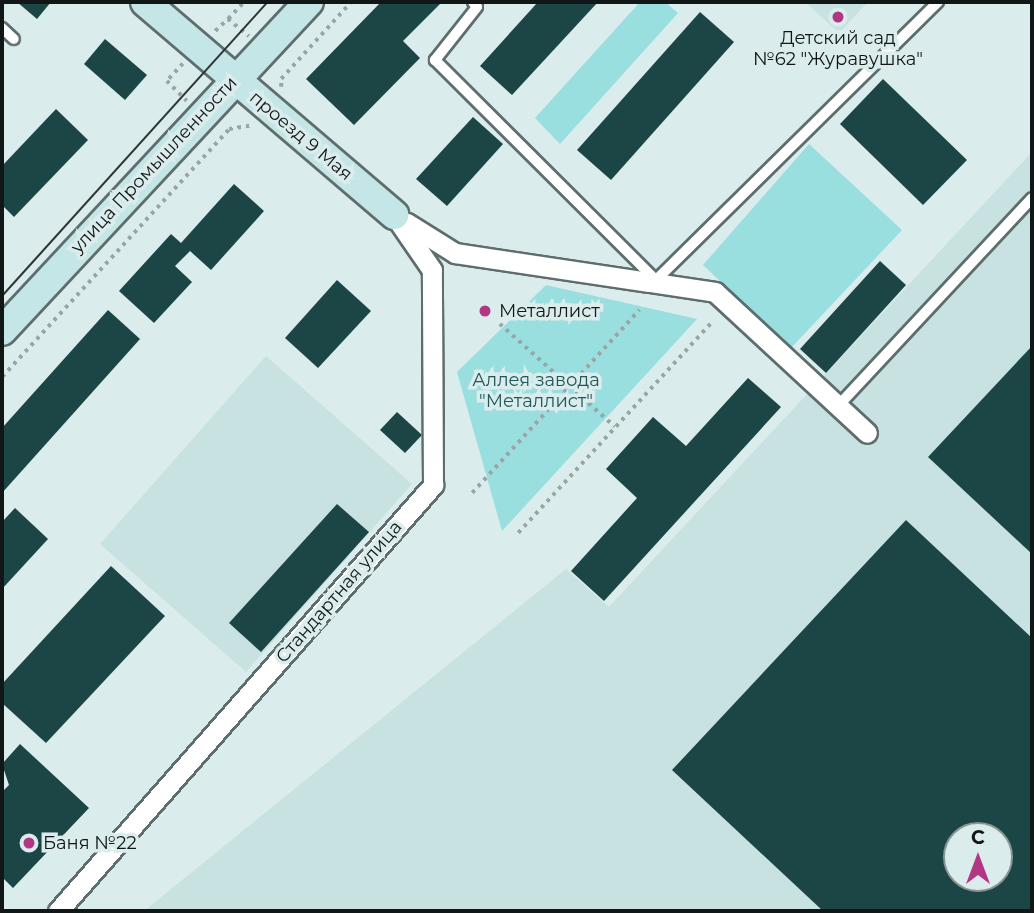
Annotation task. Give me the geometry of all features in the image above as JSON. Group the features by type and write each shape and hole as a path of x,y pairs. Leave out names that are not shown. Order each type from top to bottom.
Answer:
{"main road":[{"name":"проезд 9 Мая","path":"145,2 394,215"},
{"name":"улица Промышленности","path":"2,331 233,79 309,2"}],"street":[{"path":"394,215 455,253 656,280 715,292 867,433"},
{"name":"Стандартная улица","path":"58,911 433,485 432,270 394,215"}],"lane":[{"path":"477,4 435,60 656,280 938,2"},
{"path":"2,28 14,39"},
{"path":"838,406 1032,198"}],"path":[{"path":"228,19 244,2"},
{"path":"2,377 229,129 255,125 271,111 282,97 281,79 351,2"},
{"path":"472,493 639,310"},
{"path":"519,533 713,321"},
{"path":"500,324 615,427"}],"shaded area":[{"name":"Детский сад №62 \"Журавушка\"","path":"805,2 868,2 839,33"},
{"path":"1032,152 1032,911 144,911 566,569 609,607"},
{"path":"266,356 412,484 246,672 100,544"}],"green space":[{"path":"640,2 665,2 678,13 560,144 535,118"},
{"path":"809,144 902,230 791,348 703,265"},
{"name":"Аллея завода \"Металлист\"","path":"546,285 697,319 502,531 457,372"}],"building":[{"path":"17,2 51,2 37,19"},
{"path":"381,2 442,2 403,41 420,58 354,125 306,79"},
{"path":"538,2 598,2 512,95 480,66"},
{"path":"700,12 734,42 611,180 577,150"},
{"path":"105,39 147,75 125,100 84,64"},
{"path":"883,79 967,160 923,205 840,124"},
{"path":"56,109 88,140 14,217 2,205 2,166"},
{"path":"473,117 503,144 447,206 416,179"},
{"path":"234,184 264,211 211,270 190,251 175,266 192,282 154,323 119,291 171,234 181,243"},
{"path":"880,261 906,285 826,373 800,349"},
{"path":"337,280 371,311 318,368 285,338"},
{"path":"108,310 140,339 2,493 2,428"},
{"path":"1032,346 1032,554 928,457"},
{"path":"748,378 781,407 604,601 571,571 637,498 606,469 653,417 686,446"},
{"path":"397,412 422,435 405,453 380,430"},
{"path":"337,504 369,532 261,652 229,623"},
{"path":"15,508 48,539 2,589 2,522"},
{"path":"906,520 1032,638 1032,911 823,911 672,770"},
{"path":"111,566 165,616 46,743 2,703 2,684"},
{"name":"Баня №22","path":"20,744 89,808 13,888 2,877 2,792 9,785 2,764"}],"tram line":[{"path":"2,296 268,2"}],"place":[{"name":"Детский сад №62 \"Журавушка\"","path":"838,17"},
{"name":"Металлист","path":"485,311"},
{"name":"Баня №22","path":"29,843"}]}
